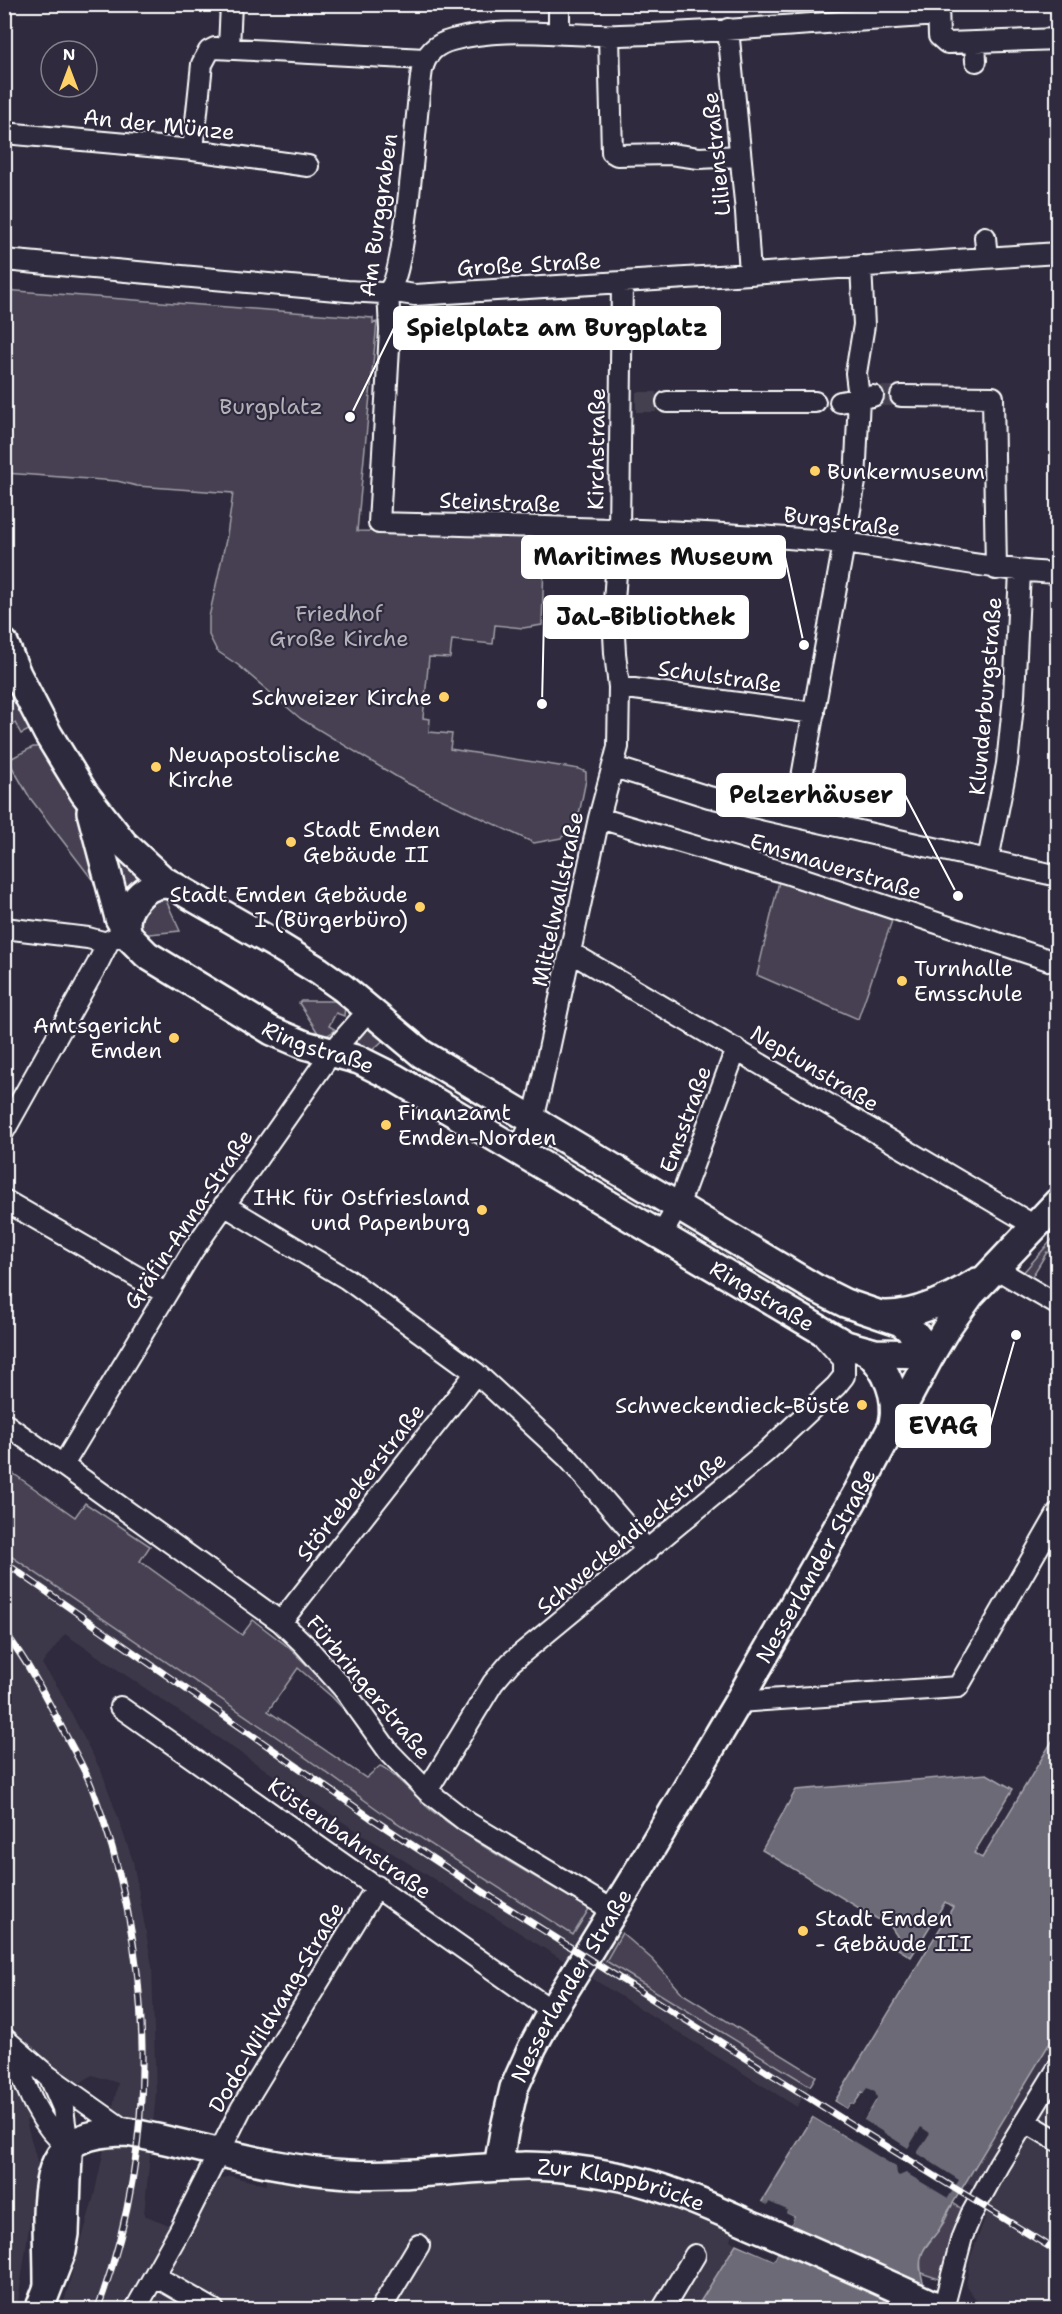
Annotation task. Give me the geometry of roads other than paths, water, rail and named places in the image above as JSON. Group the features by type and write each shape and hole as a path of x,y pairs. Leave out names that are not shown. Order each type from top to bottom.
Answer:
{"street":[{"path":"229,47 231,4"},
{"path":"559,4 559,32"},
{"path":"193,150 202,64 212,49 229,47 425,59 437,45 466,37 498,33 559,32 609,36 886,18 938,10 939,36 944,42 976,52 1058,39"},
{"name":"Lilienstraße","path":"728,29 750,274"},
{"path":"609,36 612,152 616,155 670,154 699,158 740,156"},
{"name":"Am Burggraben","path":"379,523 390,320 388,291 396,275 406,220 421,77 425,59"},
{"name":"An der Münze","path":"4,133 193,150 308,166"},
{"path":"985,237 987,258"},
{"name":"Große Straße","path":"4,261 415,295 861,267 1058,252"},
{"path":"795,816 855,482 856,373 864,334 861,267"},
{"name":"Kirchstraße","path":"620,687 613,634 629,402 621,335 622,282"},
{"path":"901,396 993,397 996,569"},
{"path":"667,402 815,402"},
{"name":"Steinstraße","path":"379,523 619,530"},
{"name":"Burgstraße","path":"619,530 707,533 844,543 996,569 1058,573"},
{"name":"Klunderburgstraße","path":"988,860 1008,753 1014,696 1020,572"},
{"name":"Ringstraße","path":"4,643 48,734 84,793 132,852 171,885 275,944 343,988 422,1054 815,1288 845,1303 884,1315 911,1330 931,1354"},
{"name":"Schulstraße","path":"620,687 814,713"},
{"name":"Mittelwallstraße","path":"532,1120 599,818 614,767 619,727 620,687"},
{"path":"614,767 709,797 1058,876"},
{"name":"Ringstraße","path":"84,793 99,836 115,906 117,938 140,949 157,962 263,1026 305,1045 367,1063 662,1234 846,1345 867,1352 931,1354"},
{"name":"Emsmauerstraße","path":"599,818 800,878 1058,963"},
{"path":"4,1131 97,965 125,924 136,899 153,887 162,884 171,885"},
{"path":"4,928 88,938 117,938"},
{"name":"Neptunstraße","path":"570,952 1035,1226"},
{"name":"Gräfin-Anna-Straße","path":"63,1465 165,1293 224,1205 332,1052 369,1010"},
{"name":"Emsstraße","path":"678,1206 736,1049"},
{"path":"518,1151 532,1120"},
{"path":"4,1200 165,1293"},
{"name":"Nesserlander Straße","path":"498,2167 514,2088 552,2010 614,1911 738,1702 890,1434 931,1354 958,1311 1058,1202"},
{"path":"224,1205 347,1279 477,1373 568,1458 648,1551"},
{"path":"662,1234 678,1206"},
{"path":"992,1272 1058,1305"},
{"name":"Ringstraße","path":"884,1315 900,1315 917,1311 992,1272"},
{"name":"Schweckendieckstraße","path":"428,1791 493,1683 510,1663 767,1451 836,1386 844,1376 844,1360 810,1325"},
{"path":"867,1352 883,1370 892,1393 895,1413 890,1434"},
{"name":"Störtebekerstraße","path":"281,1622 477,1373"},
{"name":"Fürbringerstraße","path":"4,1424 281,1622 304,1644 343,1689 389,1752 428,1791 467,1822 614,1911"},
{"path":"738,1702 958,1687 1058,1513"},
{"name":"Küstenbahnstraße","path":"120,1707 552,2010"},
{"name":"Dodo-Wildvang-Straße","path":"135,2310 250,2094 377,1886"},
{"path":"8,2041 48,2076 127,2132"},
{"path":"8,2041 41,2118 55,2137 68,2147"},
{"path":"940,2308 966,2225 999,2164 1058,2068"},
{"path":"39,2310 62,2251 65,2234 68,2147 63,2108 48,2076"},
{"path":"1026,2122 1058,2141"},
{"path":"68,2147 94,2134 127,2132 306,2171 403,2174 498,2167"},
{"name":"Zur Klappbrücke","path":"498,2167 560,2168 623,2178 657,2187 740,2220 940,2308"},
{"path":"380,2310 419,2245"},
{"path":"662,2310 695,2255"},
{"path":"155,2276 214,2310"}],"tunnel":[{"path":"873,396 901,396"},
{"path":"636,402 667,402"}],"railway":[{"path":"4,1562 371,1818 494,1899 1058,2252"},
{"path":"4,1631 42,1691 91,1785 112,1848 128,1914 138,1980 142,2047 140,2114 132,2181 118,2246 97,2310"}],"place":[{"name":"Spielplatz am Burgplatz","path":"350,417"},
{"name":"Bunkermuseum","path":"815,471"},
{"name":"Maritimes Museum","path":"804,645"},
{"name":"Schweizer Kirche","path":"444,697"},
{"name":"JaL-Bibliothek","path":"542,704"},
{"name":"Neuapostolische Kirche","path":"156,767"},
{"name":"Stadt Emden Gebäude II","path":"291,842"},
{"name":"Pelzerhäuser","path":"958,896"},
{"name":"Stadt Emden Gebäude I (Bürgerbüro)","path":"420,907"},
{"name":"Turnhalle Emsschule","path":"902,981"},
{"name":"Amtsgericht Emden","path":"174,1038"},
{"name":"Finanzamt Emden-Norden","path":"386,1125"},
{"name":"IHK für Ostfriesland und Papenburg","path":"482,1210"},
{"name":"EVAG","path":"1016,1335"},
{"name":"Schweckendieck-Büste","path":"862,1405"},
{"name":"Stadt Emden - Gebäude III","path":"803,1931"}],"park label":[{"name":"Burgplatz","path":"271,406"},
{"name":"Friedhof Große Kirche","path":"339,626"}]}
